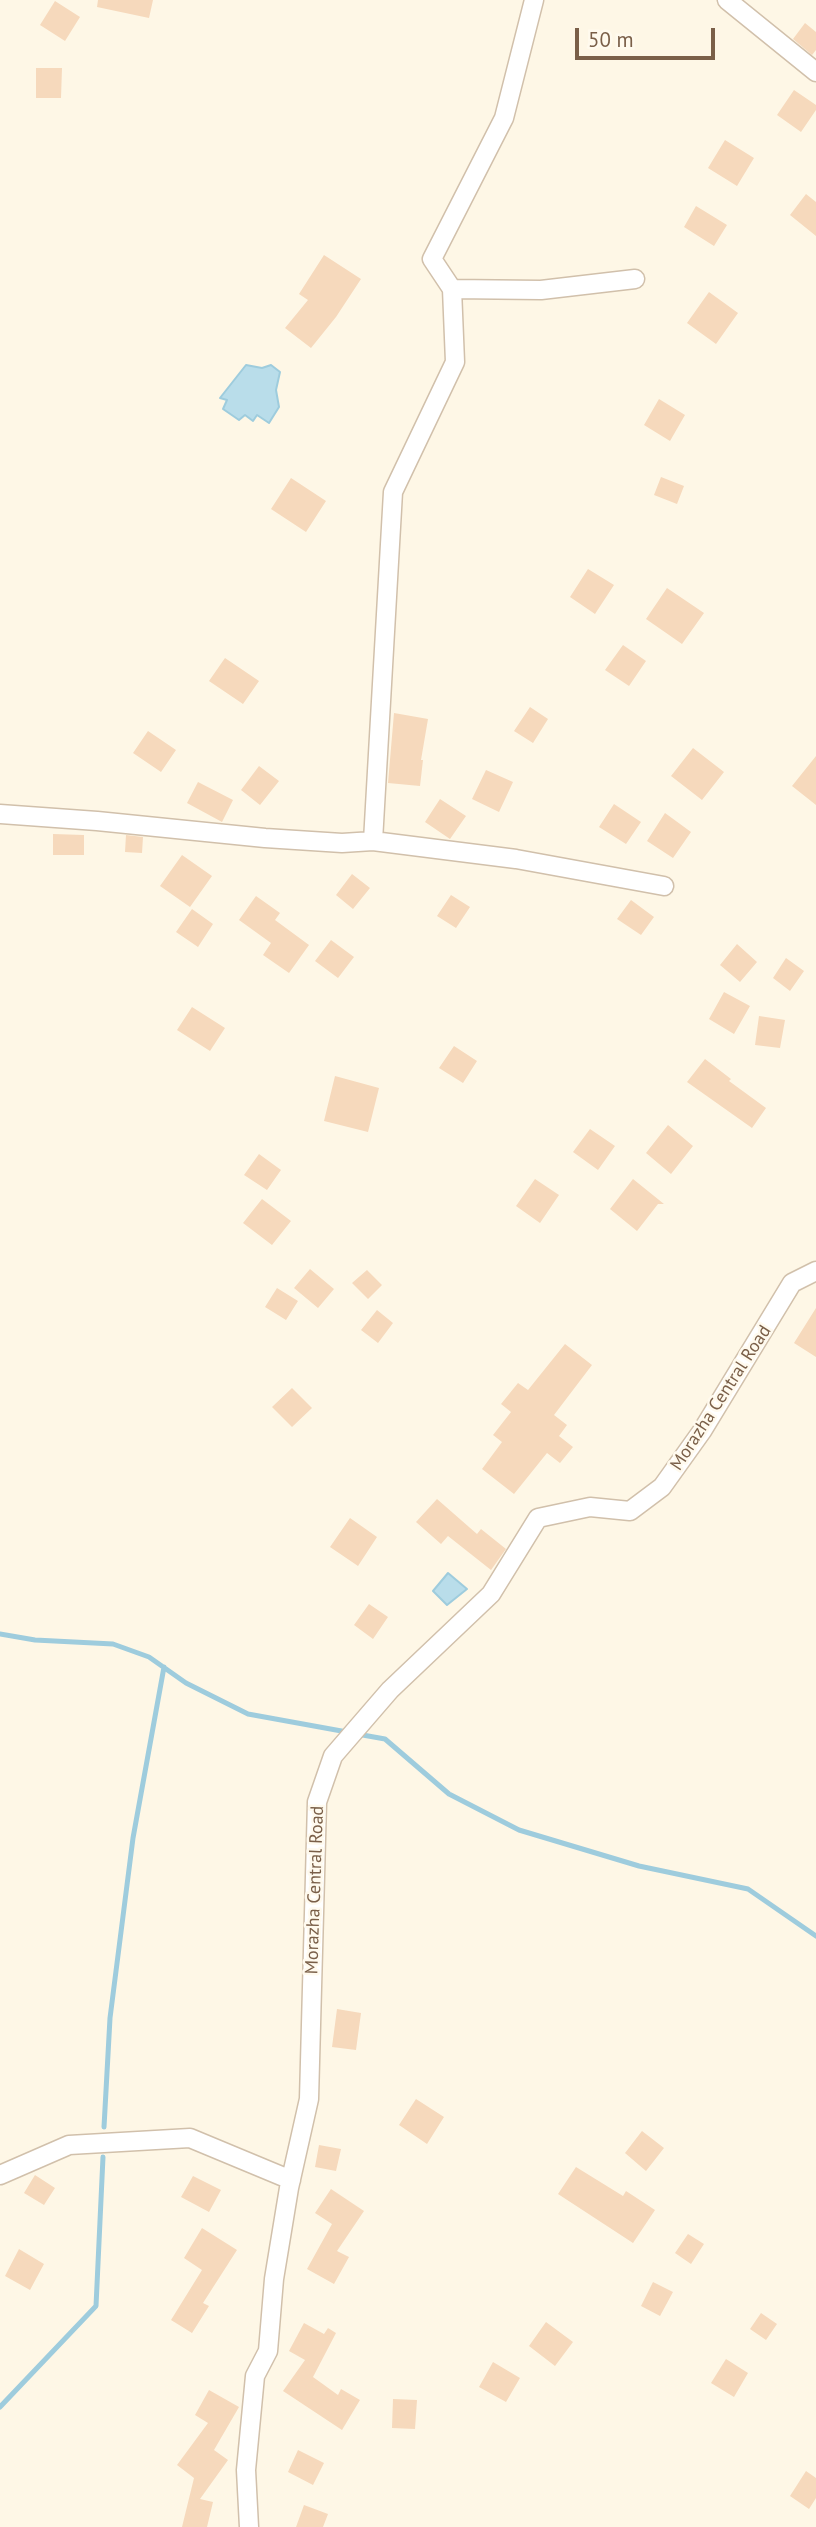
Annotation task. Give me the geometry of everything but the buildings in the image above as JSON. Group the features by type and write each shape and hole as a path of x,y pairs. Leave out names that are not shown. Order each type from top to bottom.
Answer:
{"street":[{"path":"373,841 393,492 455,362 452,289 432,259 504,118 534,0"},
{"path":"727,0 816,72"},
{"path":"452,289 541,290 635,279"},
{"path":"0,814 342,843 373,841 516,859 664,886"},
{"name":"Morazha Central Road","path":"249,2527 246,2470 255,2376 268,2351 274,2279 291,2180 309,2099 317,1802 333,1756 390,1690 491,1594 538,1518 590,1507 630,1511 662,1488 702,1431 792,1283 816,1270"},
{"path":"0,2175 69,2145 190,2138 291,2180"}],"water":[{"path":"246,365 262,368 271,365 280,372 276,390 279,407 269,423 257,415 253,421 245,415 239,420 223,409 227,400 220,398"},
{"path":"448,1573 467,1589 447,1605 433,1591"}],"waterway":[{"path":"0,1634 35,1640 113,1644 149,1657 186,1683 248,1714 347,1732"},
{"path":"104,2127 110,2018 133,1838 164,1667"},
{"path":"357,1734 385,1739 449,1794 519,1830 639,1866 748,1889 816,1936"},
{"path":"0,2407 96,2306 103,2157"}]}
